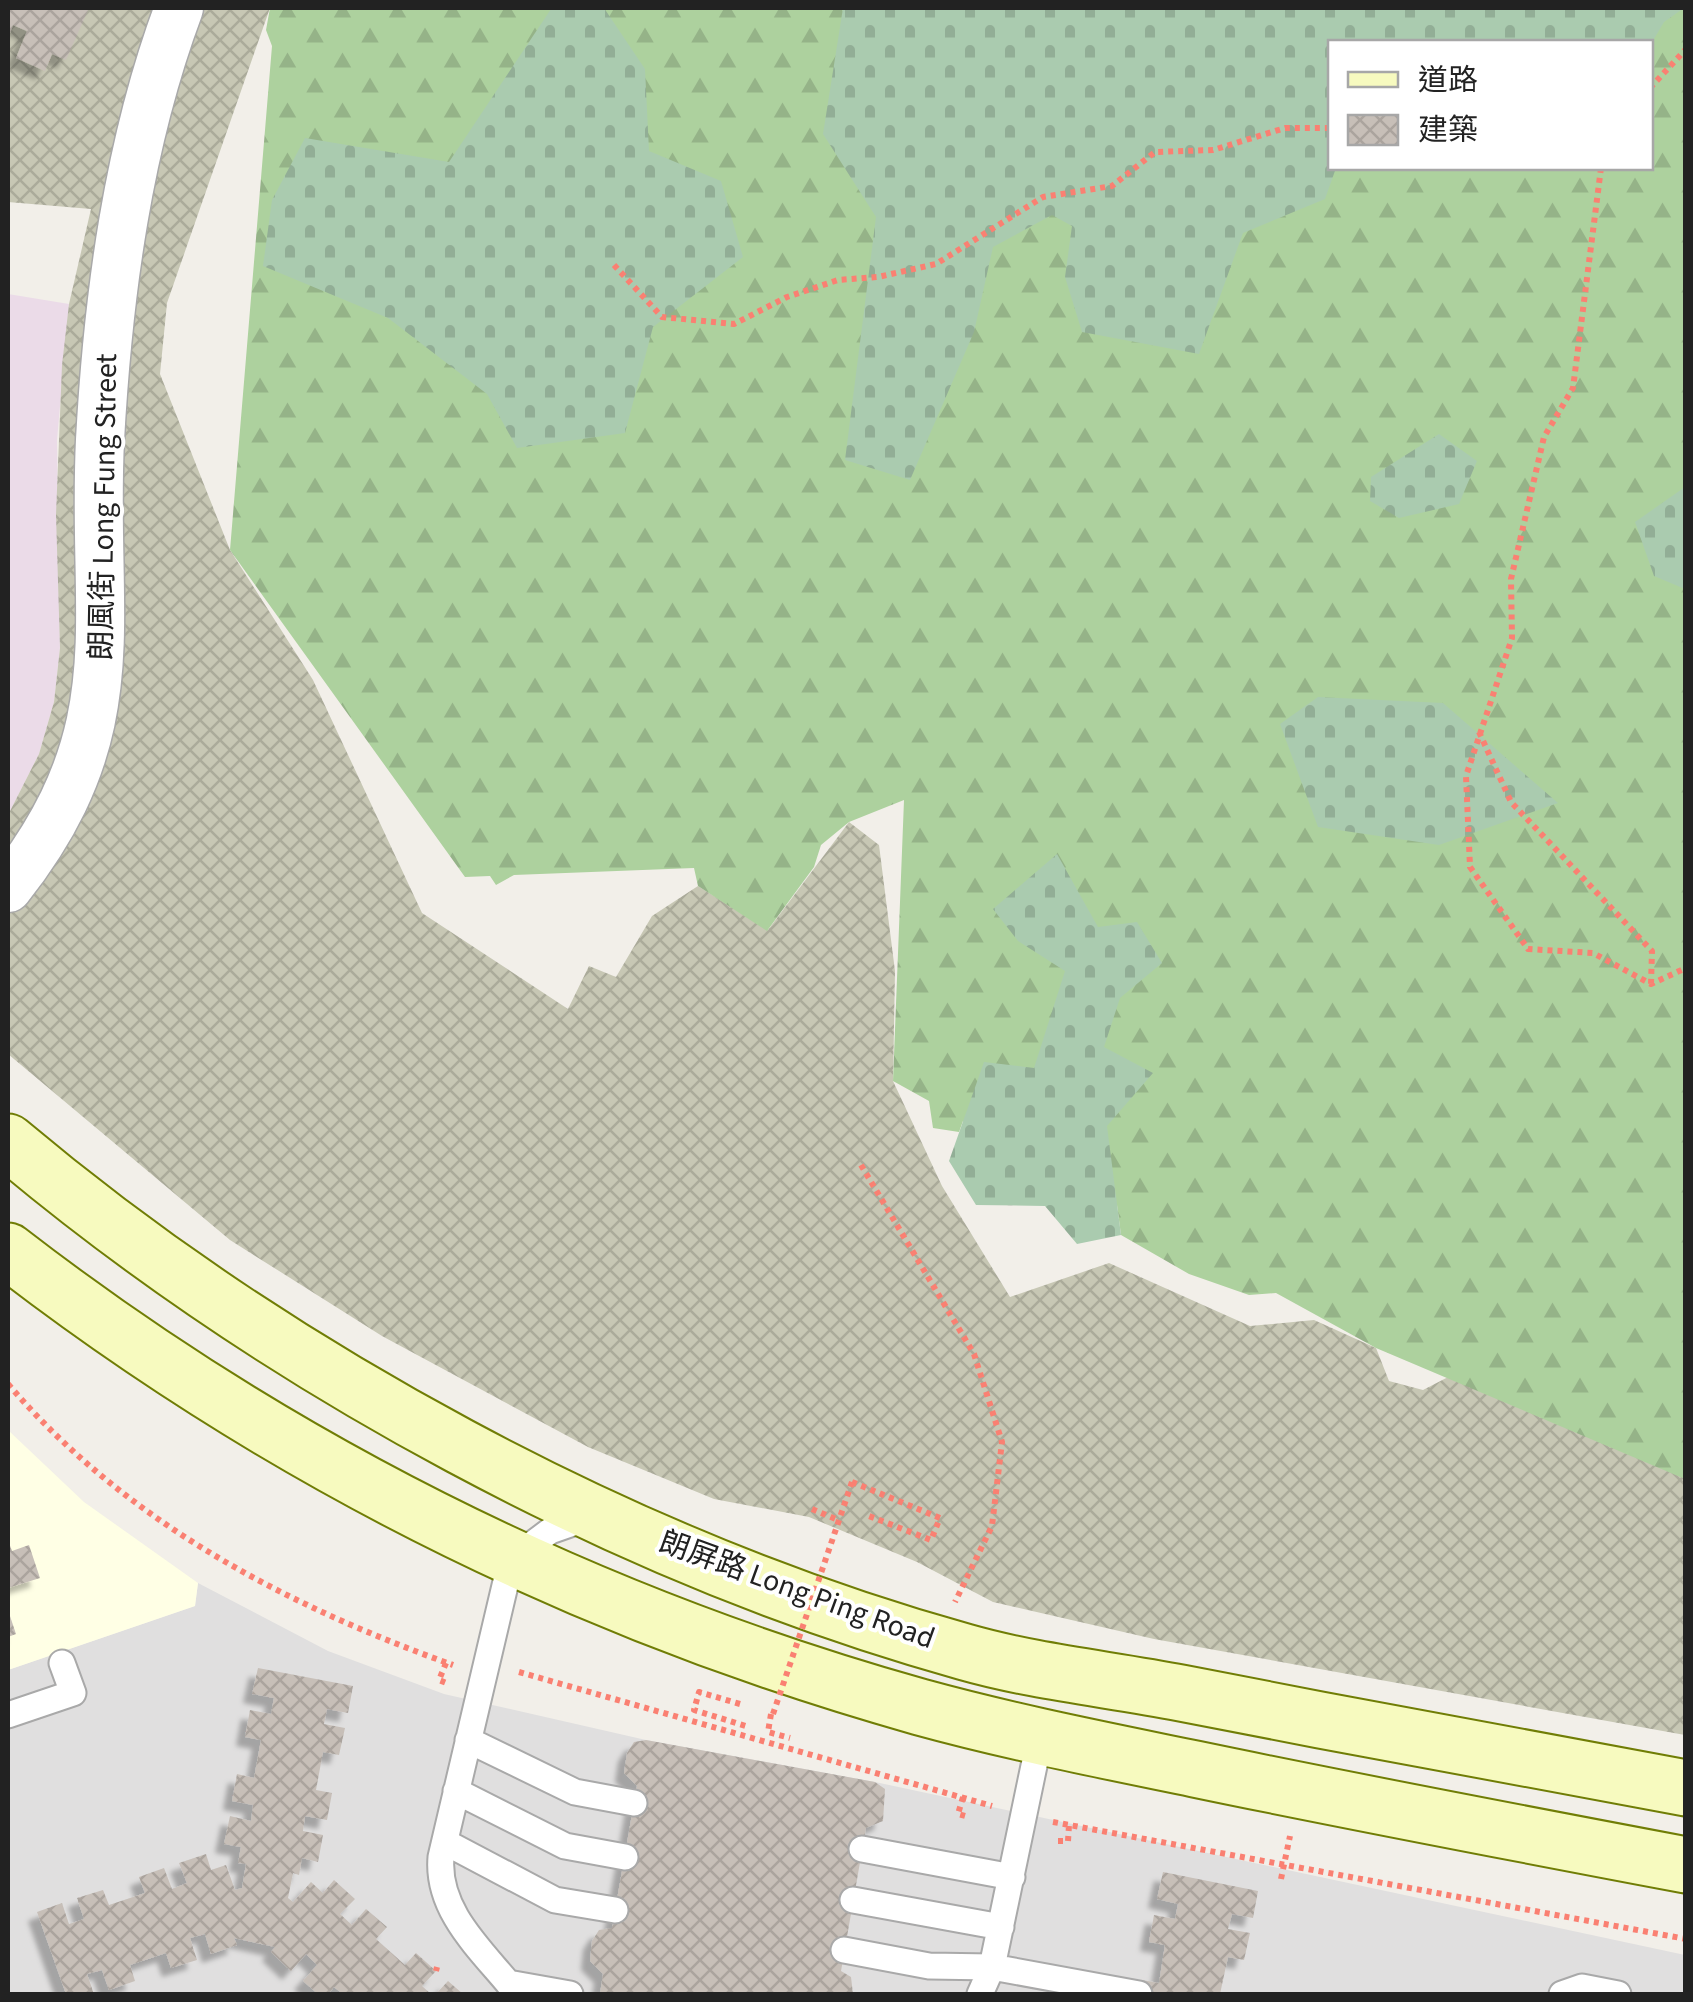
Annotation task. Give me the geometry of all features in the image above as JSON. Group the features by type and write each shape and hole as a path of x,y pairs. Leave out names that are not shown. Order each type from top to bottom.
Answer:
{"main road":[{"name":"朗屏路 Long Ping Road","path":"8,1142 150,1253 279,1339 437,1431 600,1514 724,1567 931,1641 1022,1666 1686,1788"},
{"path":"8,1251 142,1352 218,1401 511,1560 790,1666 920,1707 1040,1737 1686,1865"},
{"path":"1022,1666 1036,1700 1040,1737"}],"street":[{"name":"朗風街 Long Fung Street","path":"11,882 53,825 79,770 96,711 103,650 100,442 113,296 142,132 179,8"}],"lane":[{"path":"570,1994 513,1989 445,1900 440,1871 511,1560 550,1531 600,1514"},
{"path":"8,1715 73,1693 62,1663"},
{"path":"980,1994 992,1967 1040,1737"},
{"path":"468,1740 575,1792 634,1803"},
{"path":"456,1791 565,1846 625,1856"},
{"path":"445,1842 555,1900 615,1910"},
{"path":"862,1849 1012,1877"},
{"path":"854,1900 1001,1927"},
{"path":"844,1950 929,1966 992,1967 1139,1994"},
{"path":"1562,1994 1582,1987 1618,1994"}],"path":[{"path":"1653,85 1686,49"},
{"path":"614,265 662,317 734,324 787,297 838,280 936,264 1043,197 1112,186 1155,152 1212,150 1285,128 1328,128"},
{"path":"1602,170 1573,388 1544,437 1511,580 1512,638 1466,776 1470,867 1528,949 1594,953 1651,984"},
{"path":"1478,731 1511,802 1652,951 1651,984"},
{"path":"1651,984 1686,968"},
{"path":"861,1165 974,1354 1002,1442 992,1526 965,1587 931,1641"},
{"path":"8,1384 104,1478 202,1550 312,1610 455,1666"},
{"path":"790,1738 768,1732 852,1482 940,1518 932,1540 869,1516"},
{"path":"812,1509 838,1520"},
{"path":"446,1663 439,1680 448,1684"},
{"path":"520,1684 525,1685 526,1674 974,1800"},
{"path":"749,1727 694,1710 699,1692 774,1714"},
{"path":"963,1797 958,1814 969,1818"},
{"path":"1058,1841 1068,1842 1068,1825 1686,1939"},
{"path":"1281,1879 1287,1848"}],"shaded area":[{"path":"8,8 270,8 167,303 160,374 230,550 313,680 422,913 568,1009 589,966 616,977 652,916 698,886 768,930 849,822 879,845 895,971 893,1081 942,1186 1010,1297 1109,1263 1250,1326 1314,1320 1376,1348 1389,1381 1423,1390 1483,1359 1685,1425 1685,1735 1154,1639 993,1602 917,1562 809,1517 714,1499 588,1447 382,1336 230,1240 8,1054 8,815 39,754 54,702 60,648 56,515 62,365 69,304 91,209 8,202"},
{"path":"8,294 69,304 57,440 60,648 54,702 39,754 8,815"},
{"path":"8,1430 84,1502 198,1583 195,1606 8,1670"},
{"path":"198,1583 328,1651 444,1694 646,1740 875,1782 1685,1955 1685,1994 8,1994 8,1670 195,1606"}],"green space":[{"path":"270,8 1685,8 1685,1479 1376,1348 1276,1293 1249,1295 1189,1274 1121,1235 1117,1205 963,1121 959,1132 933,1128 929,1101 893,1081 904,800 849,822 821,845 814,867 767,931 698,886 694,868 514,875 496,885 490,876 465,877 230,550 272,46 266,30"},
{"path":"604,8 645,69 649,151 721,181 743,257 653,327 625,433 517,448 487,394 388,318 263,266 272,200 305,138 449,162 551,9"},
{"path":"843,8 1684,8 1664,22 1653,41 1328,40 1328,170 1335,170 1325,199 1243,233 1199,354 1082,332 1065,277 1072,226 1052,215 993,247 974,332 910,480 845,460 876,217 823,134"},
{"path":"1439,434 1477,461 1459,504 1399,518 1370,501 1371,477"},
{"path":"1685,487 1685,589 1654,576 1635,522"},
{"path":"1318,697 1443,703 1558,803 1439,845 1318,827 1280,724"},
{"path":"1057,854 1098,927 1137,922 1162,963 1120,998 1104,1047 1153,1073 1107,1126 1121,1235 1077,1244 1045,1206 976,1205 949,1161 984,1062 1034,1068 1065,971 1018,941 993,909"}],"building":[{"path":"8,8 89,8 66,60 52,54 45,71 16,58 27,31 13,25 8,38"},
{"path":"8,1540 12,1551 29,1545 40,1578 8,1588"},
{"path":"8,1610 16,1634 8,1637"},
{"path":"258,1668 353,1686 348,1713 327,1709 324,1724 345,1728 339,1755 323,1752 316,1790 332,1793 327,1820 305,1816 303,1831 323,1835 318,1862 302,1858 299,1875 293,1873 288,1898 293,1902 311,1882 323,1893 334,1880 355,1899 340,1914 352,1925 366,1909 387,1927 376,1939 405,1965 416,1953 436,1971 422,1986 431,1994 343,1994 334,1987 328,1994 318,1994 303,1981 317,1965 306,1954 291,1971 271,1952 275,1947 234,1938 237,1945 211,1954 205,1934 190,1938 197,1960 171,1968 166,1953 130,1965 135,1981 109,1990 102,1970 87,1974 94,1994 66,1994 37,1912 62,1903 69,1924 84,1919 77,1898 103,1890 109,1905 145,1893 139,1877 164,1868 172,1889 187,1883 179,1863 206,1854 211,1870 226,1865 235,1890 242,1888 246,1864 238,1863 241,1847 224,1844 230,1816 251,1821 253,1805 232,1801 237,1774 254,1778 261,1740 245,1737 250,1710 271,1714 274,1698 252,1694"},
{"path":"646,1740 875,1782 885,1789 883,1821 866,1828 841,1971 851,1977 853,1994 600,1994 603,1974 590,1961 592,1941 599,1930 612,1928 637,1786 624,1773 627,1753 634,1742"},
{"path":"1163,1872 1258,1891 1253,1918 1232,1914 1228,1929 1250,1933 1244,1960 1228,1957 1220,1994 1139,1994 1142,1980 1159,1983 1165,1945 1149,1942 1154,1915 1175,1919 1178,1904 1157,1899"},
{"path":"448,1981 463,1994 436,1994"}]}
